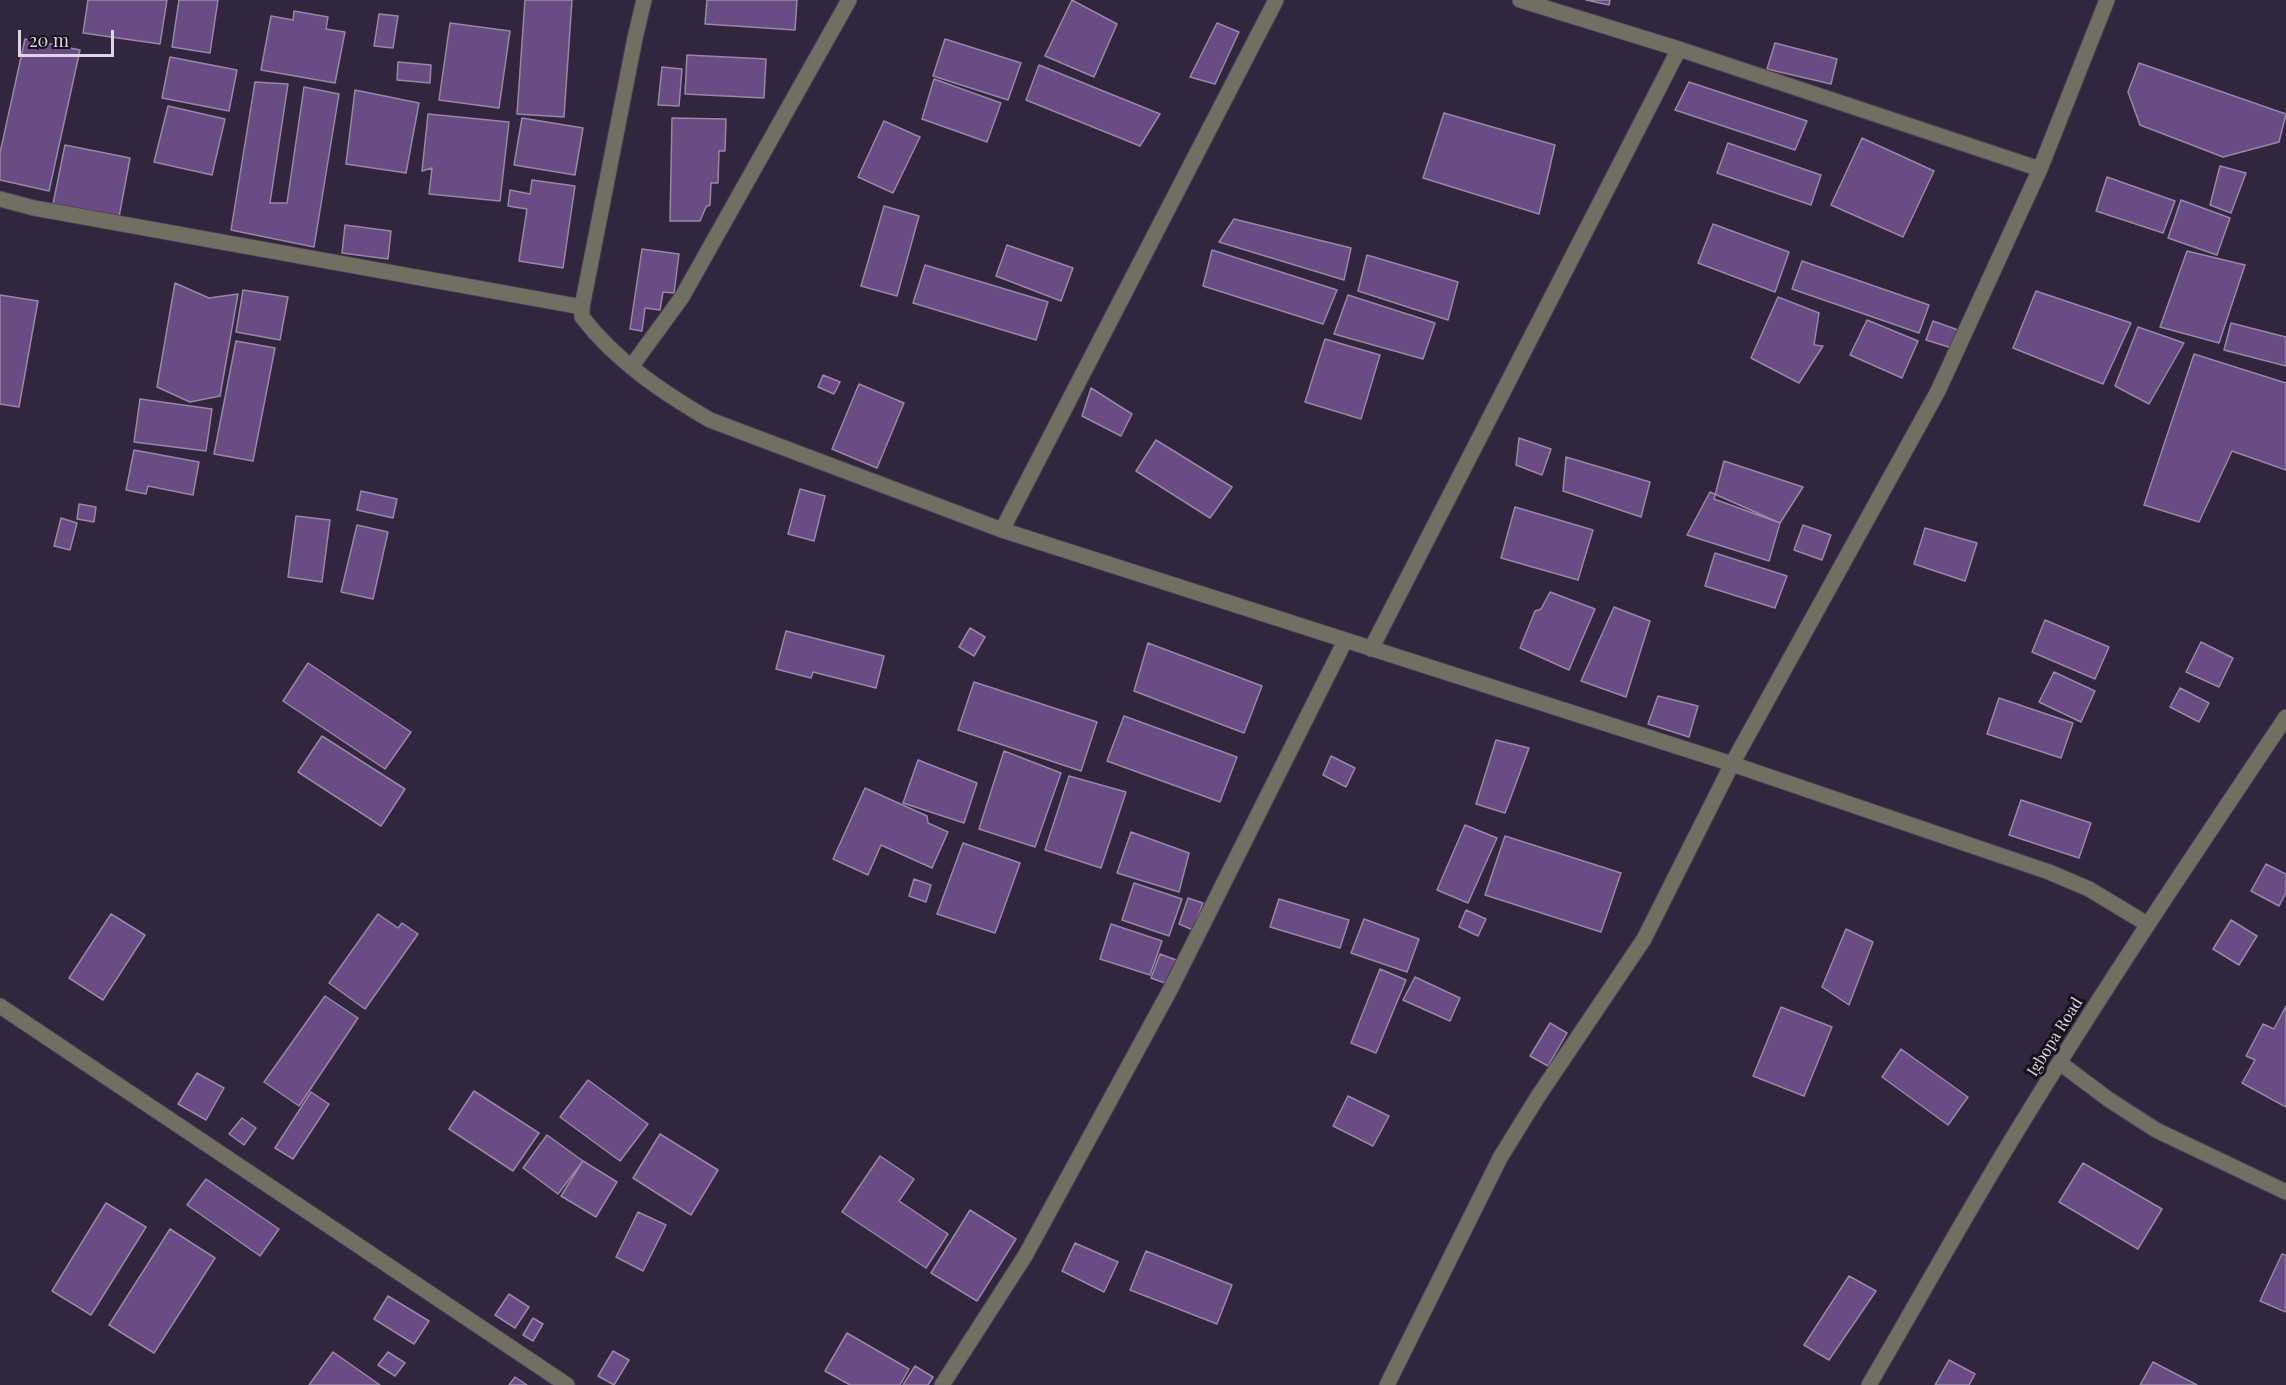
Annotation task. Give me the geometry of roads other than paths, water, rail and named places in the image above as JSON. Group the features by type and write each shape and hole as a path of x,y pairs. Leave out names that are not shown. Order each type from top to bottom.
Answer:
{"street":[{"path":"644,0 632,50 582,307 582,317 593,332 631,367 668,395 710,420 1002,530 1732,764 2049,872 2089,889 2146,924"},
{"path":"631,367 682,297 849,0"},
{"path":"1002,530 1276,0"},
{"path":"1520,0 1679,49 2040,169"},
{"path":"1387,1385 1500,1158 1537,1098 1644,939 1732,764 1938,392 2040,169 2107,0"},
{"path":"1371,649 1679,49"},
{"path":"0,199 34,208 582,307"},
{"path":"942,1385 1025,1256 1159,1010 1345,641"},
{"name":"Igbopa Road","path":"1869,1385 1994,1169 2146,924 2286,717"},
{"path":"0,1006 567,1385"},
{"path":"2060,1063 2108,1099 2156,1130 2286,1192"}]}
